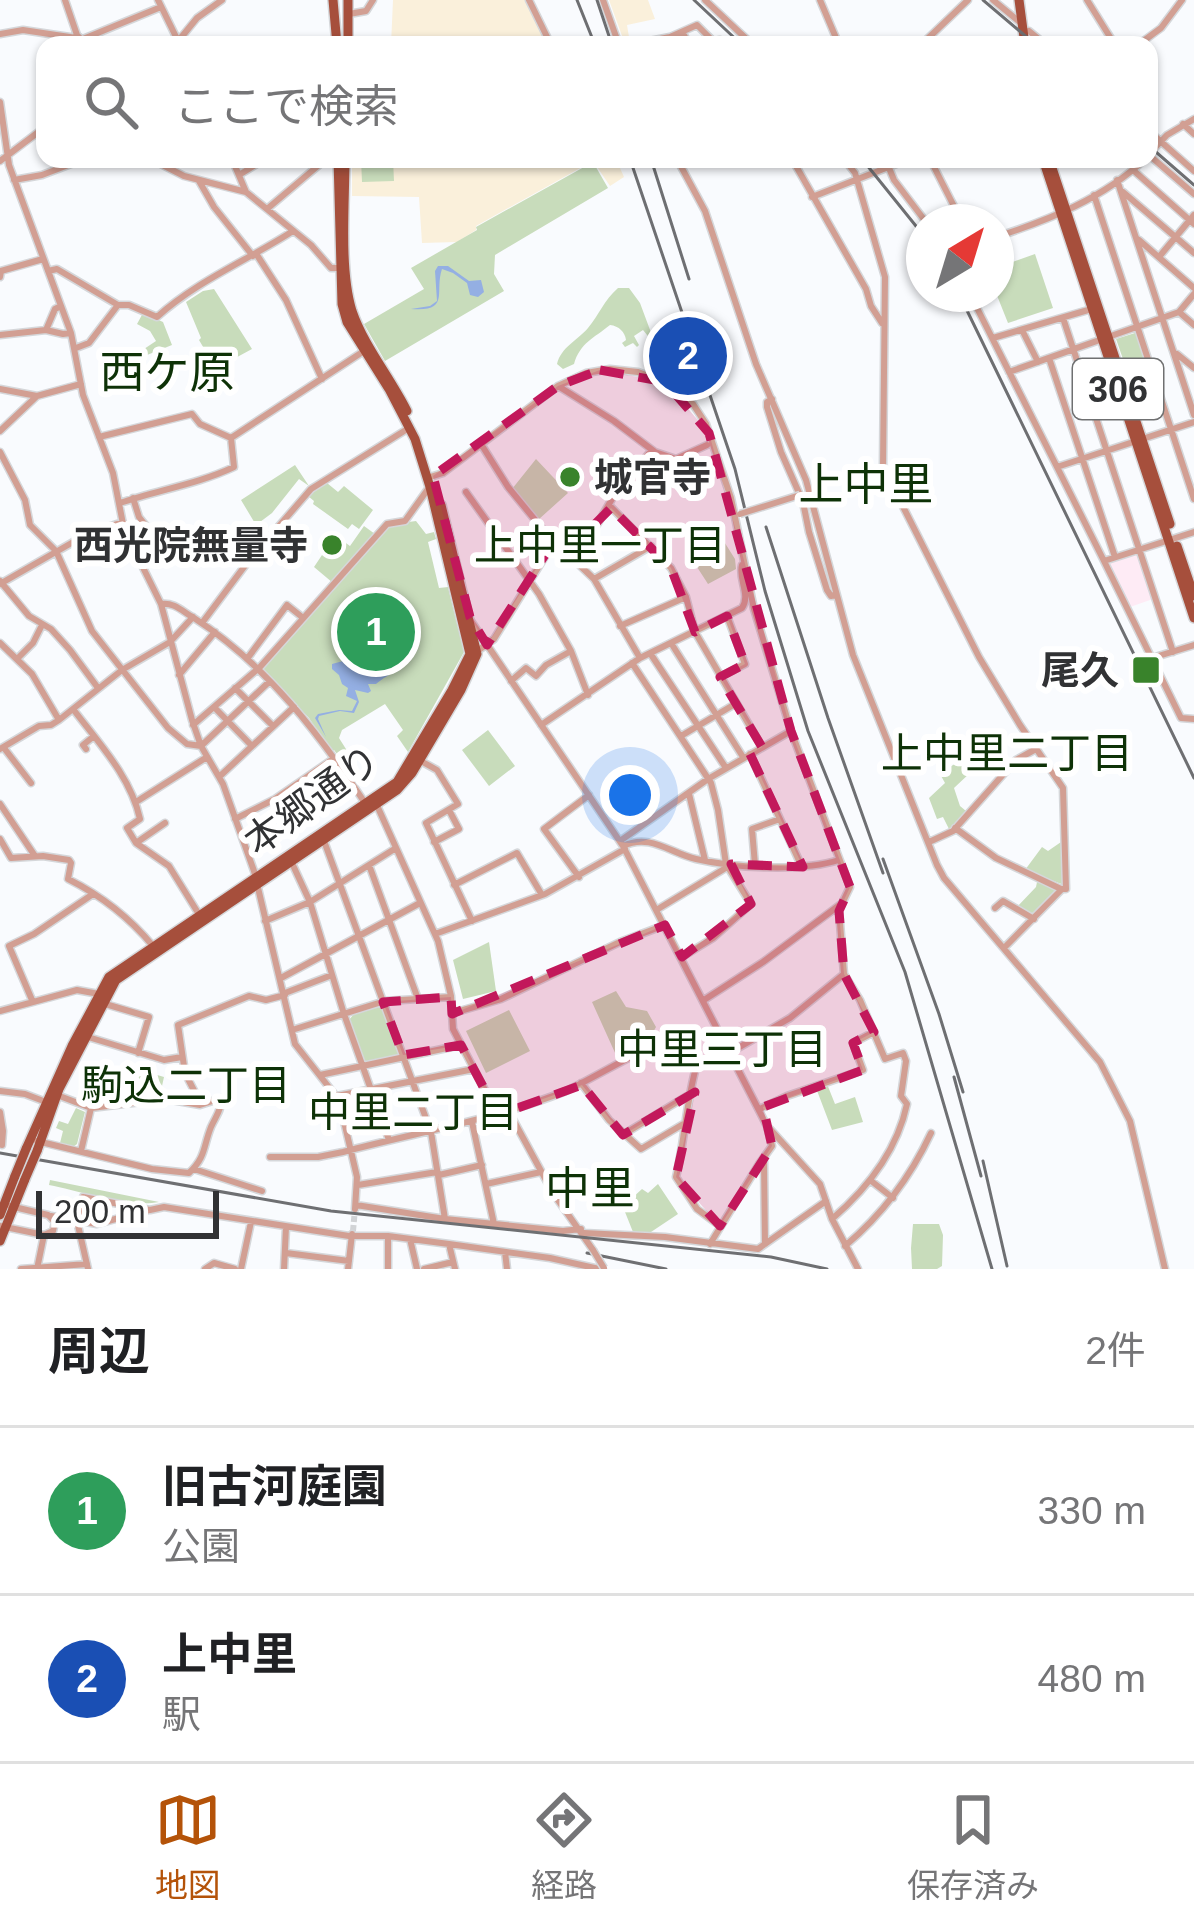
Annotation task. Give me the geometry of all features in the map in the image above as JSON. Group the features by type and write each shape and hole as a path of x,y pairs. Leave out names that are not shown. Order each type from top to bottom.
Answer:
{"main road":[{"path":"333,0 336,36"},
{"path":"348,0 348,36"},
{"path":"1022,0 1027,36"},
{"path":"335,21 349,16"},
{"name":"本郷通り","path":"341,168 341,298 347,322 410,428 430,480"},
{"name":"本郷通り","path":"341,168 351,308 412,421 471,651 478,654"},
{"name":"306","path":"1049,168 1194,596"},
{"name":"306","path":"1172,539 1194,618"},
{"name":"本郷通り","path":"6,1209 51,1099 100,998 116,980 255,882 404,784 478,654 467,622"},
{"name":"本郷通り","path":"51,1099 109,977 324,841 393,785 478,654"},
{"path":"0,1241 6,1209"}],"street":[{"path":"64,0 78,36"},
{"path":"184,36 197,18 222,0"},
{"path":"349,16 366,10 373,0"},
{"path":"529,0 546,36"},
{"path":"602,0 616,36"},
{"path":"707,2 722,0"},
{"path":"820,0 835,36"},
{"path":"930,36 968,0"},
{"path":"993,0 1036,36"},
{"path":"1087,0 1109,36"},
{"path":"1150,36 1182,0"},
{"path":"707,2 743,36"},
{"path":"97,36 160,4 174,36"},
{"path":"670,36 697,26 709,36"},
{"path":"0,34 23,30 54,36"},
{"path":"0,102 4,159 76,348 87,407 113,473 128,538 160,604 201,746 235,819 296,1046 337,1096 358,1185 356,1207 758,1249 826,1201"},
{"path":"1158,144 1194,118"},
{"path":"1183,124 1194,134"},
{"path":"4,159 36,135"},
{"path":"1160,141 1194,171"},
{"path":"1158,164 1194,194"},
{"path":"14,180 60,168"},
{"path":"171,168 199,181 246,192 311,245 331,268 340,268"},
{"path":"236,168 246,192"},
{"path":"239,175 250,168"},
{"path":"267,209 315,168"},
{"path":"682,168 710,223 756,364 809,487 862,681 944,878 1090,1049 1126,1110 1166,1269"},
{"path":"797,168 885,327"},
{"path":"849,168 885,277 883,467 979,657 1063,788 1066,889 1004,948"},
{"path":"812,197 886,168 912,204"},
{"path":"935,168 953,204"},
{"path":"1014,231 1064,213 1118,185 1133,170 1192,220 1159,257"},
{"path":"199,181 214,207 280,288 322,379"},
{"path":"1118,185 1194,253"},
{"path":"1057,467 1194,419 1118,185"},
{"path":"1094,195 1194,500"},
{"path":"48,271 57,269 118,304 157,317 184,295 293,231"},
{"path":"1009,372 1179,312 1194,291 1136,237"},
{"path":"0,277 1,271 44,259"},
{"path":"76,348 89,343 118,304"},
{"path":"46,330 61,306"},
{"path":"993,338 1095,308"},
{"path":"979,312 1181,718 1194,719"},
{"path":"1179,312 1194,325"},
{"path":"1063,317 1173,652"},
{"path":"0,335 46,330 71,333"},
{"path":"1022,330 1038,362"},
{"path":"231,438 364,351"},
{"path":"1174,352 1194,368"},
{"path":"1049,358 1114,556"},
{"path":"194,725 257,668 389,523 405,521 430,480 558,386 586,373 623,369 662,380 682,394 706,424 737,515 742,562 791,731 850,887 839,910 844,974 885,1059 903,1054 906,1061 902,1096 907,1104 894,1142 870,1180 832,1219"},
{"path":"0,389 37,396 82,384"},
{"path":"558,386 652,450 676,459 707,446"},
{"path":"0,430 37,396"},
{"path":"772,399 767,406 781,452 800,495 827,590 836,595"},
{"path":"99,437 192,414 200,424 231,438"},
{"path":"202,623 311,489 410,428"},
{"path":"120,503 234,467 231,438"},
{"path":"481,444 508,487 594,579 636,661 708,778 728,865 751,904 713,938 682,957"},
{"path":"566,553 594,530 624,481 652,450"},
{"path":"0,452 25,500 30,525 56,551 83,615 168,728 187,744 201,746"},
{"path":"466,492 530,580 571,651 588,695"},
{"path":"737,515 800,495"},
{"path":"133,499 139,517 162,546 141,564"},
{"path":"610,505 671,568 686,597 694,632 762,747"},
{"path":"98,688 51,629 28,616 0,583 89,533 123,522"},
{"path":"1104,561 1194,532"},
{"path":"478,654 494,639 554,541"},
{"path":"594,579 652,546"},
{"path":"541,725 636,661 746,602 742,562"},
{"path":"620,626 686,597"},
{"path":"160,604 169,602 248,659 306,719 371,804 435,934 452,997 453,1029 498,1115"},
{"path":"248,659 286,605 304,618"},
{"path":"720,677 745,664 727,616"},
{"path":"31,783 2,748 39,726 52,725 122,670 170,642 193,617"},
{"path":"467,622 478,654"},
{"path":"18,658 42,625"},
{"path":"179,675 215,632"},
{"path":"0,643 32,674 59,720"},
{"path":"671,643 746,756 802,866"},
{"path":"1152,658 1194,645"},
{"path":"511,681 526,668 536,676 571,651"},
{"path":"650,653 726,767"},
{"path":"478,654 495,658 623,845 760,1109 772,1146"},
{"path":"201,746 270,681"},
{"path":"235,688 273,727"},
{"path":"681,736 735,703"},
{"path":"214,707 252,746"},
{"path":"219,777 294,707"},
{"path":"73,709 136,802 140,819 127,828 136,843 169,866 200,916"},
{"path":"435,934 542,896 579,877 708,778 791,731"},
{"path":"86,749 82,745 94,736"},
{"path":"929,842 956,828 1016,760 1036,749"},
{"path":"136,802 207,757"},
{"path":"235,819 275,799 333,759"},
{"path":"419,760 437,770 458,804 426,823 472,921"},
{"path":"688,792 705,860"},
{"path":"579,877 544,829 589,795"},
{"path":"0,804 34,856"},
{"path":"434,842 459,829 449,810"},
{"path":"755,865 752,830 780,819"},
{"path":"136,843 165,824"},
{"path":"956,828 996,858 1062,890"},
{"path":"0,839 11,858 69,860 68,878 95,893 153,946"},
{"path":"324,841 431,1132 445,1219"},
{"path":"623,845 648,841 691,858 728,865 802,866 839,860"},
{"path":"265,921 310,902 396,848"},
{"path":"454,885 517,853 542,896"},
{"path":"291,861 310,902 390,1141"},
{"path":"369,865 418,999"},
{"path":"657,910 728,865"},
{"path":"0,950 95,893"},
{"path":"995,908 1003,901 1034,920"},
{"path":"281,979 421,903"},
{"path":"704,1000 842,904"},
{"path":"452,1013 500,999 665,925"},
{"path":"9,946 32,1000"},
{"path":"270,1157 318,1157 509,1112 581,1084 649,1046 698,1062 730,1051 790,1018 844,974"},
{"path":"198,1105 185,1073 178,1025 249,996 266,1000 332,975"},
{"path":"0,1011 77,990 149,1018 138,1053"},
{"path":"292,1030 383,1002 452,997"},
{"path":"760,1109 863,1070 853,1043 874,1032"},
{"path":"85,1035 164,1060 182,1057"},
{"path":"320,1075 461,1045"},
{"path":"698,1062 687,1096 676,1178 697,1209 720,1226"},
{"path":"337,1096 474,1069"},
{"path":"581,1084 640,1149 686,1122"},
{"path":"0,1090 91,1108 166,1099 198,1105 222,1098 206,1150 188,1173 33,1145"},
{"path":"623,1135 687,1096"},
{"path":"80,1151 91,1108"},
{"path":"0,1112 2,1145"},
{"path":"509,1112 602,1269"},
{"path":"472,1122 494,1224"},
{"path":"767,1126 819,1182 858,1269"},
{"path":"845,1246 893,1198 931,1133"},
{"path":"710,1244 778,1138"},
{"path":"763,1158 765,1244"},
{"path":"358,1185 482,1166"},
{"path":"194,1169 262,1191"},
{"path":"486,1184 542,1172"},
{"path":"870,1180 893,1198"},
{"path":"21,1269 88,1266 77,1221 83,1197 150,1210"},
{"path":"6,1209 97,1224 164,1207 286,1227 550,1258 602,1269"},
{"path":"2,1227 51,1234 56,1226 48,1215"},
{"path":"207,1267 214,1263 238,1269 251,1222"},
{"path":"284,1269 286,1227"},
{"path":"286,1252 349,1265 353,1233"},
{"path":"37,1269 44,1234"},
{"path":"388,1236 388,1269"},
{"path":"410,1239 420,1269 454,1265 449,1244"},
{"path":"505,1252 507,1269"},
{"path":"550,1258 552,1269"}],"highlighted area":[{"path":"600,370 665,382 709,433 791,731 850,887 839,911 844,974 874,1032 853,1043 863,1070 763,1107 772,1146 720,1226 676,1177 695,1092 623,1135 582,1085 498,1115 461,1045 403,1055 383,1002 451,997 452,1014 665,925 682,957 751,904 731,864 803,867 750,754 762,747 720,677 745,664 727,616 695,632 671,568 611,508 566,553 554,541 487,645 470,617 433,476 558,386"}],"shaded area":[{"path":"393,0 528,0 545,36 391,36"},
{"path":"609,0 648,0 655,19 627,25 629,36 622,36"},
{"path":"352,168 580,168 476,226 457,242 422,243 419,197 352,196"},
{"path":"598,168 620,168 624,177 610,186"},
{"path":"1138,553 1153,599 1130,607 1109,564"}],"green space":[{"path":"361,168 393,168 394,181 362,182"},
{"path":"582,168 596,168 608,188 495,255 494,274 504,291 385,361 364,324 424,289 411,268"},
{"path":"1035,254 1053,308 1008,323 1004,312 1014,312 1014,262"},
{"path":"618,288 629,288 640,303 656,346 643,330 634,336 637,347 633,343 625,347 623,332 610,325 584,346 574,364 563,369 557,364 562,353"},
{"path":"214,289 252,349 228,362 221,357 212,362 186,302"},
{"path":"143,313 163,322 172,345 147,355 144,349 156,341 137,324"},
{"path":"1135,333 1150,375 1131,382 1116,339"},
{"path":"536,459 568,493 538,520 512,489"},
{"name":"西光院無量寺","path":"295,465 309,486 299,479 256,525 241,500"},
{"path":"327,483 338,492 344,486 373,510 359,529 352,524 348,529 313,504 308,496"},
{"path":"416,521 426,534 434,532 436,539 428,542 439,588 448,587 464,652 408,752 397,736 403,730 385,704 342,730 339,738 351,757 343,762 261,669 387,525"},
{"path":"364,526 375,534 333,583 314,567 326,549 333,554 343,541 350,546"},
{"path":"709,531 718,532 736,569 708,584 686,550"},
{"path":"488,730 515,766 489,786 462,750"},
{"path":"979,747 989,755 954,788 966,811 950,831 943,817 937,819 929,798 945,783 940,774"},
{"path":"1061,842 1064,885 1025,870 1042,847 1048,851"},
{"path":"1037,882 1057,893 1034,918 1016,908"},
{"path":"489,942 496,991 463,999 453,960"},
{"path":"616,991 626,1007 647,1011 656,1027 651,1036 616,1055 592,1002"},
{"path":"378,1006 399,1055 364,1062 348,1021"},
{"path":"509,1010 530,1051 486,1073 466,1031"},
{"path":"127,1066 164,1077 160,1095 92,1104 98,1089 119,1095"},
{"path":"827,1084 835,1104 855,1097 863,1122 832,1130 816,1088"},
{"path":"76,1108 85,1112 73,1147 60,1143 63,1131 56,1128 59,1121 68,1124"},
{"path":"50,1180 159,1202 104,1198 49,1185"},
{"path":"658,1184 678,1214 651,1232 633,1232 625,1212 636,1205 631,1199"},
{"path":"913,1224 939,1224 942,1266 912,1269"}],"water":[{"path":"438,266 448,266 469,281 481,280 484,292 478,297 470,295 467,283 442,269 439,299 436,304 411,309 437,301"},
{"path":"407,647 413,653 402,666 376,684 368,684 368,693 355,690 359,702 354,713 319,716 326,737 315,718 318,714 339,710 352,711 357,701 346,696 348,688 332,664 357,651 391,670 405,661 400,652"}],"tunnel":[{"path":"353,1231 355,1209"}],"tram line":[{"path":"983,0 1025,36"},
{"path":"1158,154 1194,185"}],"railway":[{"path":"577,0 591,36"},
{"path":"597,0 609,36"},
{"path":"694,0 732,36"},
{"path":"633,168 735,469 765,591 808,731 905,972 992,1269"},
{"path":"654,168 689,279"},
{"path":"869,168 906,214"},
{"path":"968,312 1194,778"},
{"path":"766,527 883,873"},
{"path":"883,859 963,1092"},
{"path":"954,1077 981,1176"},
{"path":"0,1153 331,1211 771,1257 827,1269"},
{"path":"983,1161 1007,1266"},
{"path":"587,1253 666,1269"}],"place":[{"name":"上中里","path":"688,356"},
{"name":"城官寺","path":"570,477"},
{"name":"西光院無量寺","path":"332,545"},
{"name":"旧古河庭園","path":"376,632"},
{"name":"尾久","path":"1146,670"}],"district":[{"name":"西ケ原","path":"167,372"},
{"name":"上中里","path":"866,484"},
{"name":"上中里一丁目","path":"600,545"},
{"name":"上中里二丁目","path":"1007,753"},
{"name":"中里三丁目","path":"722,1049"},
{"name":"駒込二丁目","path":"186,1085"},
{"name":"中里二丁目","path":"413,1112"},
{"name":"中里","path":"590,1188"}]}
